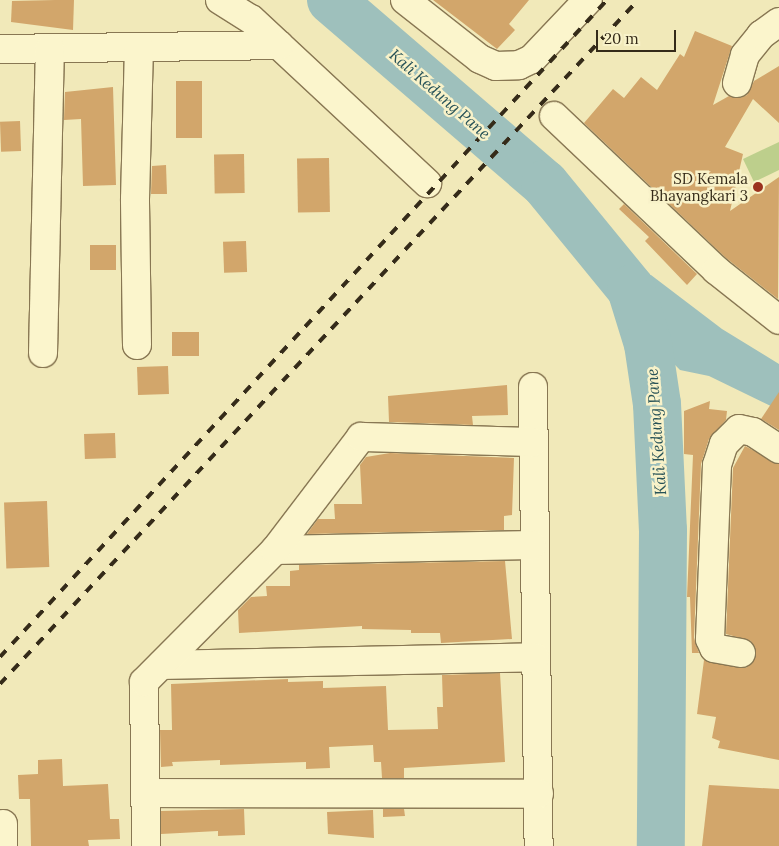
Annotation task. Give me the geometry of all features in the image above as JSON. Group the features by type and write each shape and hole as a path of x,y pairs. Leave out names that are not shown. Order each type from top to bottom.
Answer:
{"street":[{"path":"220,0 251,19 427,183"},
{"path":"405,0 480,59 504,66 532,59 588,0"},
{"path":"737,83 745,55 761,35 779,22"},
{"path":"0,49 280,45"},
{"path":"137,344 135,199 139,47"},
{"path":"43,353 50,49"},
{"path":"554,116 716,270 779,320"},
{"path":"533,387 532,544 539,846"},
{"path":"741,653 714,648 710,639 717,465 724,444 739,430 752,432 779,448"},
{"path":"146,846 148,793 141,689 147,677 275,550 361,437 533,442"},
{"path":"275,550 532,544"},
{"path":"162,664 535,657"},
{"path":"148,793 539,794"}],"green space":[{"path":"779,142 779,170 754,182 743,159"}],"water":[{"path":"651,275 722,329 779,364 779,410 709,376 680,370 629,318 616,284"}],"building":[{"path":"74,0 73,30 11,22 12,1"},
{"path":"433,0 529,0 509,24 515,30 497,49"},
{"path":"695,31 732,46 713,105 729,96 740,98 747,95 754,81 779,66 779,123 753,99 725,147 743,154 730,211 779,177 778,299 726,258 584,123 613,89 624,98 641,77 657,90 680,54 684,57"},
{"path":"176,81 202,81 202,138 176,138"},
{"path":"113,87 116,185 83,186 81,119 64,120 65,92"},
{"path":"20,121 21,151 1,152 0,122"},
{"path":"244,154 245,193 215,194 214,155"},
{"path":"329,158 330,212 298,213 297,159"},
{"path":"166,165 167,194 151,194 152,166"},
{"path":"624,204 697,274 687,285 645,241 649,237 619,209"},
{"path":"246,241 247,272 224,273 223,242"},
{"path":"90,245 116,245 116,270 90,270"},
{"path":"172,332 199,332 199,356 172,356"},
{"path":"168,366 169,394 138,395 137,367"},
{"path":"507,385 508,415 472,416 473,425 389,422 388,396"},
{"path":"779,392 779,430 761,419"},
{"path":"710,401 709,409 727,411 726,420 709,439 701,464 694,638 699,653 692,653 690,597 687,597 693,455 684,454 684,411"},
{"path":"115,433 116,458 85,459 84,434"},
{"path":"745,446 779,464 779,760 718,748 720,741 712,738 716,717 697,714 704,660 746,668 756,655 751,641 726,634 733,468"},
{"path":"390,453 514,458 512,515 504,516 504,530 307,534 318,519 335,519 334,504 362,504 360,465 366,457"},
{"path":"47,501 49,567 6,568 4,503"},
{"path":"505,561 512,639 441,643 440,633 411,633 411,630 362,629 362,626 239,633 238,610 251,597 267,596 266,586 290,586 290,571 299,570 299,565"},
{"path":"500,673 505,762 404,768 404,778 382,778 381,762 374,762 373,745 329,747 330,768 306,769 306,762 220,765 220,760 172,762 173,766 161,767 160,730 172,730 171,684 288,679 288,682 323,681 323,688 386,686 388,730 438,729 437,707 443,707 442,675"},
{"path":"62,759 63,786 108,784 110,819 119,819 120,839 88,840 89,846 31,846 30,799 19,799 18,775 38,774 38,760"},
{"path":"709,785 779,789 779,846 702,846"},
{"path":"244,809 245,835 218,836 218,831 161,834 161,811"},
{"path":"383,809 404,809 405,816 383,817"},
{"path":"373,810 374,838 328,834 327,812"}],"waterway":[{"name":"Kali Kedung Pane","path":"331,0 545,184 631,289 648,344 657,404 663,530 661,846"}],"railway":[{"path":"0,657 607,0"},
{"path":"0,684 638,0"}],"place":[{"name":"SD Kemala Bhayangkari 3","path":"758,187"}]}
